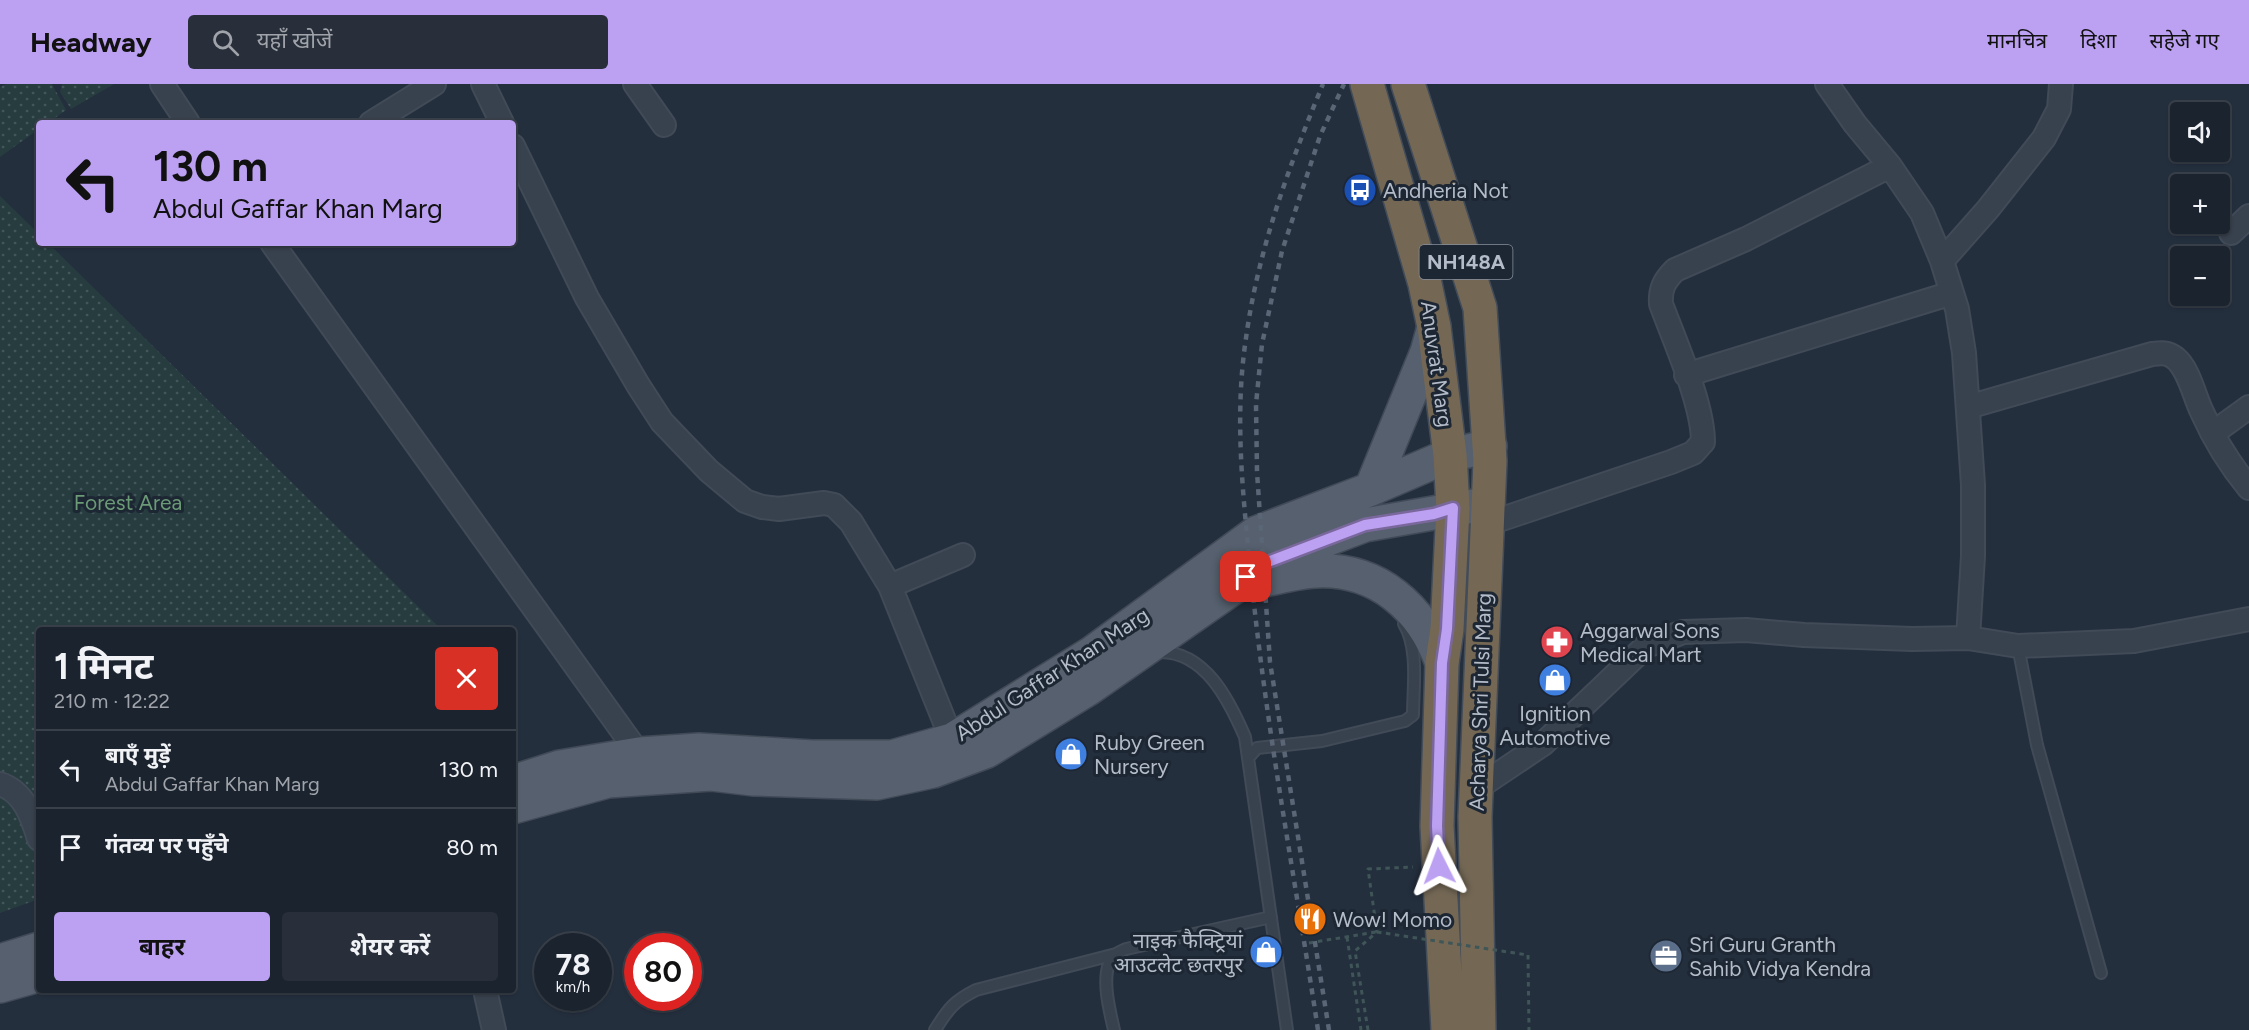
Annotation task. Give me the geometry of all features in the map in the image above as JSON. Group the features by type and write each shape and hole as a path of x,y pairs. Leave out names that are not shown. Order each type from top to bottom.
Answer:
{"highway":[{"name":"Anuvrat Marg","path":"1367,84 1425,284 1434,327 1450,455 1453,508"},
{"name":"Anuvrat Marg","path":"1408,84 1480,308 1490,446"},
{"name":"Acharya Shri Tulsi Marg","path":"1479,1030 1475,829 1490,446"},
{"name":"Acharya Shri Tulsi Marg","path":"1448,1030 1437,826 1442,663 1447,629 1453,508"}],"main road":[{"path":"1371,489 1427,352 1434,327"},
{"name":"Abdul Gaffar Khan Marg","path":"516,781 561,767 639,754 699,750 812,757 892,757 952,740 1092,653 1256,533 1371,489 1450,455 1490,446"},
{"name":"Abdul Gaffar Khan Marg","path":"516,806 608,781 711,774 753,779 877,783 933,771 987,751 1088,689 1233,588 1260,565 1365,525 1434,514 1453,508 1488,514"},
{"path":"1233,588 1283,575 1317,571 1336,572 1371,581 1403,601 1416,614 1431,638 1442,663"},
{"path":"0,961 36,950"},
{"path":"0,986 36,976"}],"street":[{"path":"162,84 186,120"},
{"path":"376,120 434,84"},
{"path":"483,84 501,120"},
{"path":"635,84 664,125"},
{"path":"1827,84 1855,124 1890,166 1922,213 1942,261 1957,309 1964,353 1973,509 1973,556 1968,638"},
{"path":"1942,261 1988,209 2043,138 2059,109 2061,84"},
{"path":"516,152 587,298 662,422 709,471 745,501 762,507 779,509 824,503 834,505 842,511 890,586 952,740"},
{"path":"1488,514 1671,462 1693,453 1703,442 1703,430 1661,304 1660,291 1667,278 1675,270 1746,239 1890,166"},
{"path":"2231,233 2249,216"},
{"path":"274,246 639,754"},
{"path":"1686,375 1952,293"},
{"path":"1968,407 2152,354 2165,353 2176,358 2184,370 2213,433 2233,469 2249,488"},
{"path":"2213,433 2249,407"},
{"path":"890,586 963,555"},
{"path":"1476,789 1543,744 1646,646 1683,632 1746,630 1804,635 1912,639 1968,638 2018,646 2134,641 2249,619"},
{"path":"0,784 7,786 19,796 31,813 36,829"},
{"path":"486,993 494,1030"}],"lane":[{"path":"1248,758 1257,748 1332,739 1405,721 1413,715 1413,648 1409,632 1389,601 1371,581"},
{"path":"2018,646 2037,746 2101,973"},
{"path":"1142,652 1171,651 1194,662 1210,676 1234,713 1245,737 1287,1030"},
{"path":"935,1030 947,1010 957,1000 976,990 1116,954 1126,948 1271,916"},
{"path":"1114,1030 1107,995 1107,975 1109,964 1116,954"}],"path":[{"path":"1377,932 1368,869 1439,866"},
{"path":"1368,1030 1354,951 1377,932"},
{"path":"1309,943 1377,932 1527,956 1529,1030"},
{"path":"1347,937 1361,1030"}],"green space":[{"path":"6,84 52,84 66,110 52,120 36,120 36,131 0,157 0,87"},
{"path":"62,84 114,84 71,109 60,92"},
{"name":"Forest Area","path":"0,196 36,231 36,246 51,246 439,627 36,627 36,900 0,913"}],"railway":[{"path":"1318,1030 1257,632 1245,516 1240,427 1242,368 1258,273 1287,177 1323,84"},
{"path":"1329,1030 1270,662 1257,472 1256,404 1262,344 1282,251 1320,136 1344,84"}],"place":[{"name":"Andheria Not","path":"1360,190"},
{"name":"Aggarwal Sons Medical Mart","path":"1557,642"},
{"name":"Ignition Automotive","path":"1555,680"},
{"name":"Ruby Green Nursery","path":"1071,754"},
{"name":"Wow! Momo","path":"1310,919"},
{"name":"नाइक फैक्ट्रियां आउटलेट छतरपुर","path":"1266,952"},
{"name":"Sri Guru Granth Sahib Vidya Kendra","path":"1666,956"}],"route":[{"path":"1246,577 1260,565 1365,525 1434,514 1453,508 1447,629 1442,663 1437,826 1439,866"}]}
